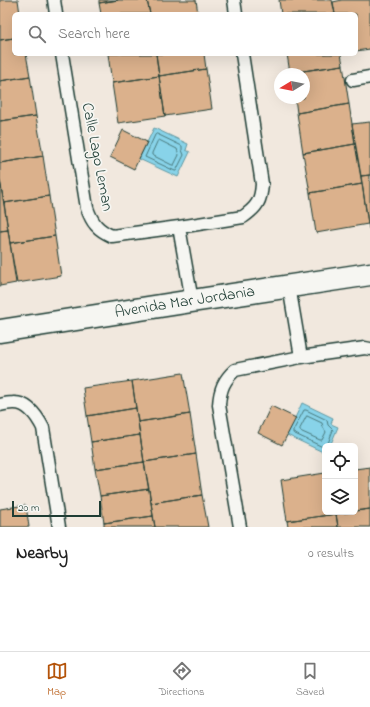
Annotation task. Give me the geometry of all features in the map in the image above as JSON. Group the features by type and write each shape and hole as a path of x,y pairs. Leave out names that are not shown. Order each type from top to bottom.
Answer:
{"street":[{"name":"Avenida Mar Jordania","path":"0,331 192,300 370,274"}],"lane":[{"path":"54,0 56,12"},
{"path":"234,0 236,12"},
{"name":"Calle Lago Leman","path":"62,56 87,208 95,225 103,232 112,236 179,228 243,217 258,203 262,184 242,56"},
{"path":"353,80 370,77"},
{"path":"179,228 192,300"},
{"path":"289,286 301,357"},
{"path":"240,527 219,404 223,386 228,377 235,370 301,357 365,348 370,349"},
{"path":"0,405 14,403 24,406 39,419 43,428 59,527"}],"water":[{"path":"154,128 188,144 186,150 190,152 178,177 139,159"},
{"path":"302,403 333,418 331,424 338,427 331,443 322,443 322,452 287,435"}],"building":[{"path":"0,0 18,0 20,12 12,12 12,38 0,40"},
{"path":"99,0 118,0 99,3"},
{"path":"118,0 147,0 150,12 101,12 99,3"},
{"path":"147,0 196,0 198,12 150,12"},
{"path":"279,0 332,0 335,12 281,12"},
{"path":"342,0 370,0 370,49 358,51 358,12 335,12 333,2"},
{"path":"12,38 12,56 26,56 30,76 0,81 0,40"},
{"path":"108,56 156,56 159,76 112,83"},
{"path":"156,56 204,56 206,69 159,76"},
{"path":"287,56 341,56 343,65 310,70 310,68 289,68"},
{"path":"343,65 349,104 297,113 296,104 310,104 310,70"},
{"path":"206,69 212,109 165,116 159,76"},
{"path":"30,76 36,116 0,121 0,81"},
{"path":"159,76 165,116 118,123 112,83"},
{"path":"349,104 355,144 303,153 297,113"},
{"path":"36,116 43,156 0,163 0,121"},
{"path":"370,122 370,175 361,176 352,124"},
{"path":"123,130 147,142 134,169 110,157"},
{"path":"355,144 362,184 310,193 303,153"},
{"path":"43,156 49,196 4,203 0,180 0,163"},
{"path":"370,175 370,228 369,229 361,176"},
{"path":"0,180 8,230 0,231"},
{"path":"362,184 368,224 316,233 310,193"},
{"path":"49,196 55,236 10,243 4,203"},
{"path":"8,230 16,283 0,286 0,231"},
{"path":"55,236 61,276 17,283 10,243"},
{"path":"183,373 190,414 138,422 132,381"},
{"path":"132,381 136,408 87,416 83,388"},
{"path":"271,406 296,418 282,445 258,433"},
{"path":"136,408 140,435 91,442 87,416"},
{"path":"190,414 196,454 144,462 138,422"},
{"path":"140,435 144,462 95,469 91,442"},
{"path":"196,454 202,495 151,503 144,462"},
{"path":"144,462 149,489 100,496 95,469"},
{"path":"370,467 370,509 358,511 358,469"},
{"path":"322,473 322,515 329,515 287,521 281,480"},
{"path":"149,489 153,516 104,523 100,496"},
{"path":"202,495 208,527 155,527 151,503"},
{"path":"26,505 29,527 0,527 0,509"},
{"path":"370,509 370,527 338,527 336,515 358,515 358,511"},
{"path":"336,515 338,527 288,527 287,521"},
{"path":"153,516 155,527 104,527 104,523"}]}
